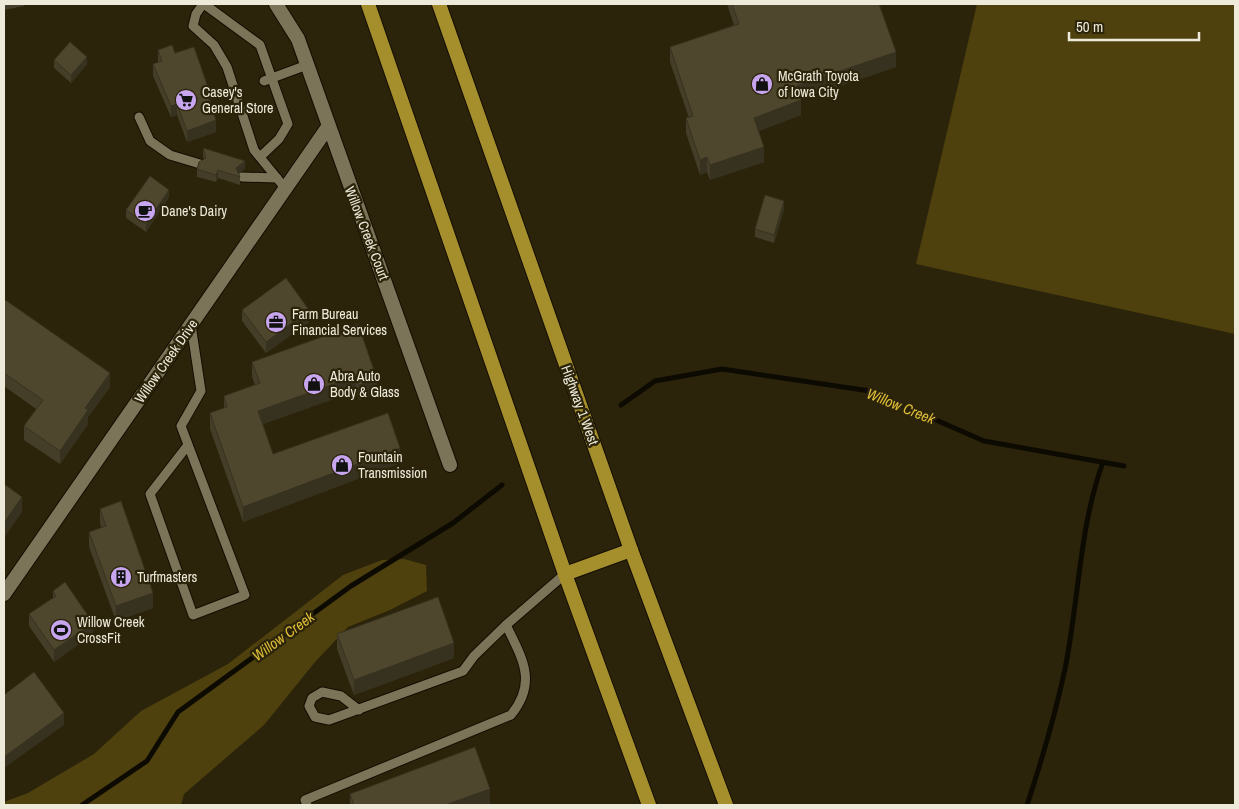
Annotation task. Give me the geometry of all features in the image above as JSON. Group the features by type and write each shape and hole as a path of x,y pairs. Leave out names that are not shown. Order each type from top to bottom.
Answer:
{"main road":[{"path":"368,4 565,574 649,805"},
{"name":"Highway 1 West","path":"439,4 632,550 726,805"},
{"path":"565,574 632,550"}],"street":[{"name":"Willow Creek Court","path":"276,4 298,39 450,465"},
{"name":"Willow Creek Drive","path":"4,594 191,325 281,183 328,127"}],"lane":[{"path":"260,158 279,139 288,124 268,80 260,45 203,4 196,14 193,26 214,45 227,67 251,144 260,158 281,183"},
{"path":"268,80 307,65"},
{"path":"139,116 150,141 170,155 200,164"},
{"path":"242,177 281,183"},
{"path":"188,445 150,494 193,616 245,595 181,426 201,391 191,325"},
{"path":"359,710 341,696 322,692 312,698 309,706 315,717 329,720 359,710 463,671 474,656 506,625 565,574"},
{"path":"307,805 305,800 511,715 520,705 527,681 524,663 506,625"}],"shaded area":[{"path":"977,4 1235,4 1235,334 916,264"},
{"path":"404,559 426,565 427,591 390,610 348,627 315,662 264,725 184,794 181,805 4,805 4,802 28,793 94,754 141,711 228,664 343,575 382,560"}],"building":[{"name":"McGrath Toyota of Iowa City","path":"732,4 879,4 896,52 796,86 801,100 754,118 764,147 710,165 707,157 700,160 686,118 693,116 670,47 739,24"},
{"path":"70,42 87,57 71,75 54,60"},
{"name":"Casey's General Store","path":"172,45 175,53 194,47 211,96 208,97 216,120 187,131 177,104 171,106 153,64 162,61 158,50"},
{"path":"203,148 245,161 236,168 240,177 218,170 216,175 197,169 199,162 206,158"},
{"name":"Dane's Dairy","path":"150,176 169,190 146,224 126,210"},
{"path":"765,195 784,201 774,235 755,229"},
{"name":"Farm Bureau Financial Services","path":"286,278 309,310 266,342 242,310"},
{"path":"4,299 110,373 85,408 88,410 60,451 24,426 43,400 4,373"},
{"path":"358,324 377,379 359,385 356,376 258,411 273,454 388,413 400,448 243,507 210,413 227,407 224,396 260,383 252,362"},
{"path":"4,484 22,497 4,523"},
{"name":"Turfmasters","path":"121,501 153,593 116,606 89,532 106,526 100,509"},
{"name":"Willow Creek CrossFit","path":"65,582 93,623 54,650 29,614 56,596 53,591"},
{"path":"438,597 454,643 354,680 337,634"},
{"path":"34,672 64,713 4,757 4,695"},
{"path":"475,747 490,789 445,805 354,805 350,794"}],"waterway":[{"name":"Willow Creek","path":"621,405 655,381 722,369 870,391 984,441 1124,466"},
{"path":"1027,805 1048,737 1065,669 1084,538 1095,487 1103,462"},
{"name":"Willow Creek","path":"82,805 147,761 178,712 351,586 453,523 502,485"}],"place":[{"name":"McGrath Toyota of Iowa City","path":"762,84"},
{"name":"Casey's General Store","path":"186,100"},
{"name":"Dane's Dairy","path":"145,211"},
{"name":"Farm Bureau Financial Services","path":"276,322"},
{"name":"Abra Auto Body & Glass","path":"314,384"},
{"name":"Fountain Transmission","path":"342,465"},
{"name":"Turfmasters","path":"121,577"},
{"name":"Willow Creek CrossFit","path":"61,630"}]}
